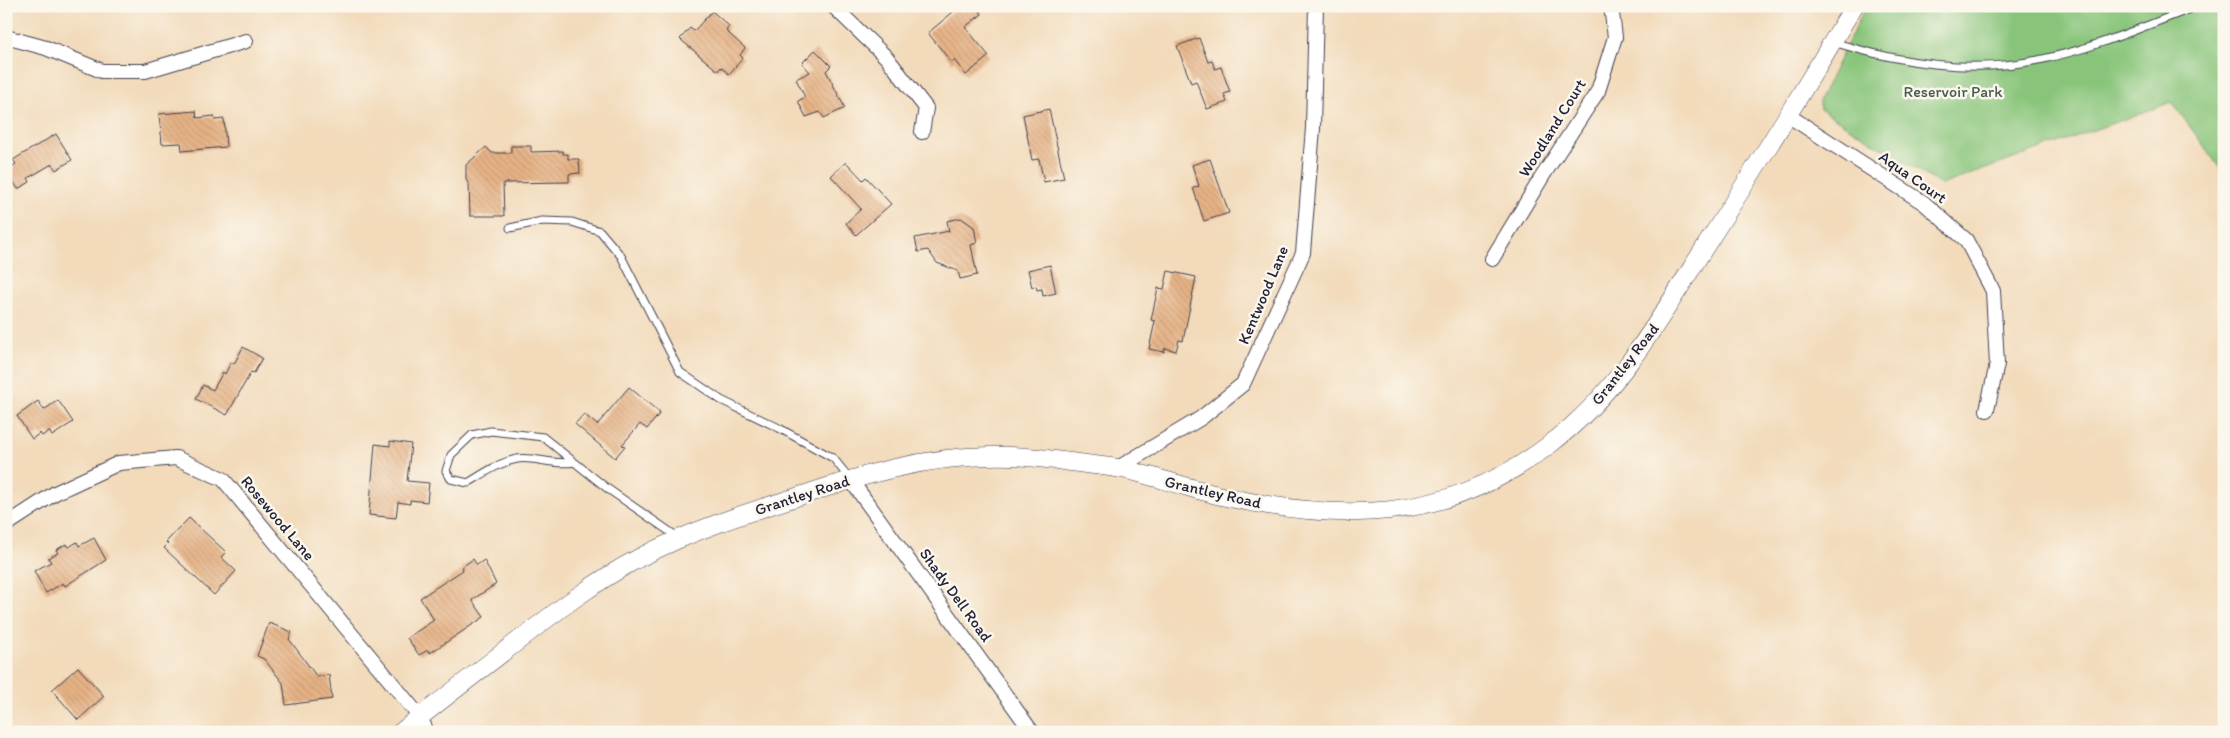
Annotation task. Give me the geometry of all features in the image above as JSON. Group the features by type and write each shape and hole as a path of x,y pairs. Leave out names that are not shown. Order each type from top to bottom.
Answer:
{"street":[{"path":"833,6 887,58 926,108 922,132"},
{"name":"Kentwood Lane","path":"1118,468 1201,418 1243,384 1302,253 1313,128 1316,6"},
{"name":"Woodland Court","path":"1492,259 1598,91 1615,37 1611,6"},
{"name":"Grantley Road","path":"401,732 424,724 561,608 602,579 680,538 736,517 883,470 932,460 988,456 1032,457 1118,468 1217,495 1286,508 1335,513 1376,513 1406,509 1441,500 1480,486 1518,466 1550,444 1592,407 1620,376 1650,334 1789,116 1854,6"},
{"path":"6,37 46,48 102,71 146,71 246,41"},
{"name":"Aqua Court","path":"1789,116 1924,203 1966,240 1992,291 1997,364 1988,410"},
{"name":"Rosewood Lane","path":"6,525 55,493 119,463 176,458 223,479 424,724"},
{"name":"Shady Dell Road","path":"850,479 1032,732"}],"lane":[{"path":"1832,42 1878,56 1916,63 1967,67 2008,65 2076,51 2198,6"},
{"path":"510,228 542,221 572,222 600,230 621,256 680,372 721,400 779,428 833,458 850,479"},
{"path":"574,462 562,465 518,458 493,468 468,483 451,480 446,471 451,455 472,435 491,431 542,437 641,513 680,538"}],"green space":[{"name":"Reservoir Park","path":"1866,6 2224,6 2224,174 2172,102 1941,185 1820,109 1819,101"}],"building":[{"path":"960,6 976,6 982,14 965,27 989,56 966,75 954,60 952,63 928,33"},
{"path":"712,11 729,26 726,31 745,48 740,55 743,58 729,74 721,67 718,71 680,39 690,28 694,31"},
{"path":"1199,38 1208,62 1212,61 1215,69 1221,67 1230,92 1224,94 1227,102 1207,109 1196,81 1191,83 1177,46"},
{"path":"815,50 831,66 826,71 845,108 824,118 820,112 806,117 798,101 805,97 796,79 810,72 802,63"},
{"path":"1049,109 1064,178 1044,182 1039,159 1032,160 1023,115"},
{"path":"196,111 197,118 214,116 215,120 224,119 226,147 182,151 181,143 162,144 159,114"},
{"path":"56,134 72,160 56,170 52,164 28,178 30,182 18,189 6,170 16,164 13,160"},
{"path":"511,146 531,146 531,152 563,151 563,154 568,154 568,159 579,159 580,173 569,174 569,182 503,183 504,216 470,216 469,183 466,180 466,165 486,147 492,153 511,153"},
{"path":"1210,159 1229,213 1204,221 1193,188 1199,186 1192,165"},
{"path":"846,162 863,180 866,177 891,204 856,235 846,223 861,209 831,176"},
{"path":"961,218 974,227 977,243 971,245 977,275 960,279 958,271 937,263 928,250 918,252 915,238 949,231 947,221"},
{"path":"1050,265 1056,293 1043,296 1042,289 1037,290 1036,286 1032,287 1028,270"},
{"path":"1168,271 1196,277 1183,341 1179,340 1176,351 1165,348 1164,352 1149,349 1155,321 1151,320 1158,288 1164,289"},
{"path":"243,347 262,358 254,373 251,372 227,415 196,399 203,385 213,390 231,362 234,364"},
{"path":"629,387 660,413 647,429 640,424 622,445 625,446 615,458 575,424 584,414 597,425"},
{"path":"58,400 73,422 52,436 49,431 42,436 40,433 32,439 17,416 38,401 44,410"},
{"path":"390,441 411,444 407,481 429,483 427,502 410,500 410,504 398,502 396,518 369,515 375,444 390,446"},
{"path":"189,518 226,552 221,557 236,571 214,595 164,548 168,544 166,542"},
{"path":"94,538 106,560 65,586 63,583 46,593 34,571 51,562 48,558 58,553 56,550 66,544 69,547 77,542 79,546"},
{"path":"473,559 477,565 484,560 496,584 472,600 484,617 430,653 428,650 419,655 407,638 434,620 420,598 463,570 462,567"},
{"path":"269,623 292,632 289,639 317,677 329,675 332,699 286,705 283,683 264,659 257,656"},
{"path":"78,667 104,696 78,720 52,690"}]}
